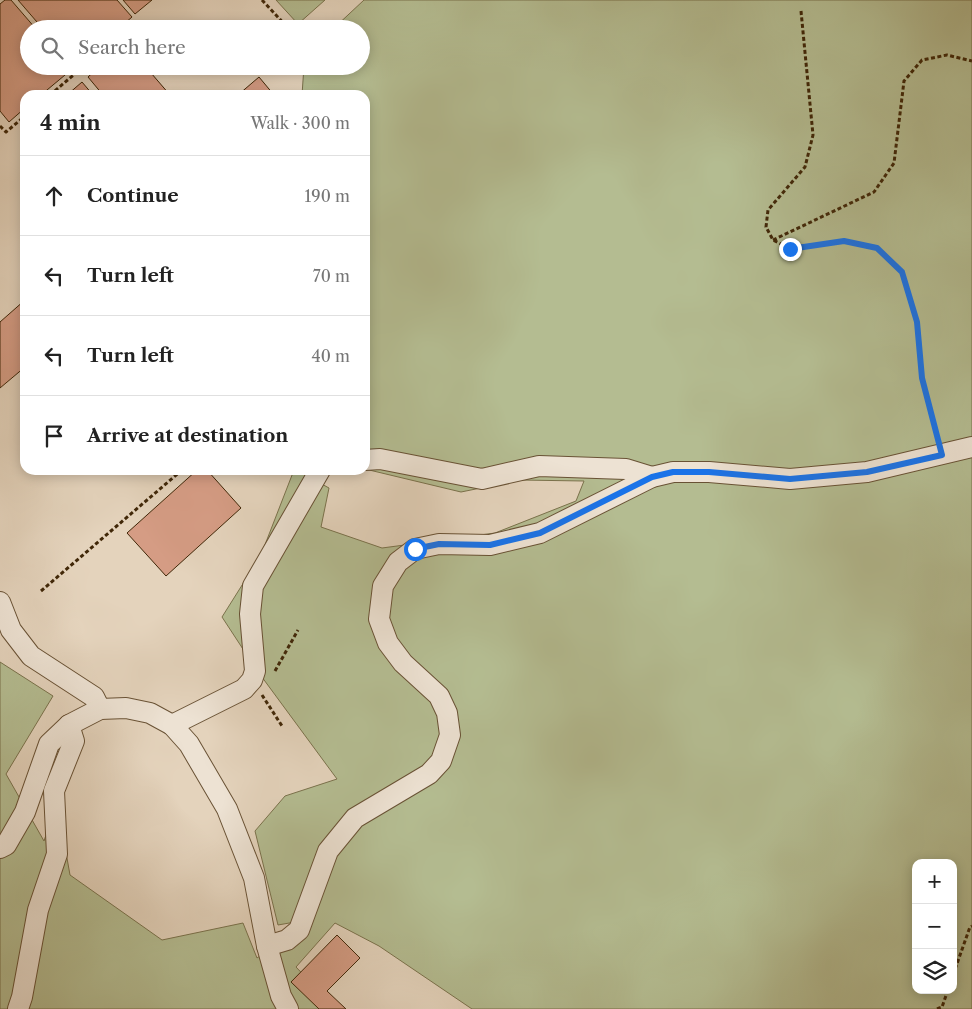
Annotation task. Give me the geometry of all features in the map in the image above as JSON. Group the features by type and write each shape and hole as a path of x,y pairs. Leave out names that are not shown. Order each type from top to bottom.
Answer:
{"street":[{"path":"267,946 287,940 299,930 328,851 355,818 429,774 441,761 450,735 447,713 439,696 403,663 388,643 380,620 383,586 398,562 415,549 439,544 490,545 540,533 652,477 673,472 709,472 790,479 867,472 972,447"},
{"path":"370,460 380,459 482,479 539,466 626,470 652,477"},
{"path":"172,725 244,689 263,686 255,670 250,614 253,586 317,475"},
{"path":"0,602 11,630 31,656 94,697 100,709"},
{"path":"0,848 6,845 25,812 49,744 69,725 100,709 126,708 150,713 172,725 188,744 227,809 254,878 267,946 280,996 288,1009"},
{"path":"18,1009 22,998 38,910 58,854 54,791 74,741 69,725"}],"path":[{"path":"262,0 281,20"},
{"path":"801,11 813,135 805,167 768,210 766,227 773,240 790,249 844,241 877,248 902,272 917,322 922,378 942,455"},
{"path":"773,240 874,192 894,164 904,81 922,60 947,55 972,61"},
{"path":"56,90 73,75"},
{"path":"0,126 6,132 20,120"},
{"path":"42,591 176,475"},
{"path":"282,726 263,686 298,630"},
{"path":"957,964 972,926"},
{"path":"937,1009 942,1007 947,994"}],"green space":[{"path":"276,0 325,0 302,20 294,20"},
{"path":"364,0 972,0 972,1009 472,1009 379,946 335,923 296,967 336,1009 0,1009 0,662 53,696 6,774 44,841 57,802 70,875 162,940 243,923 257,958 312,919 278,925 255,831 285,796 337,779 256,669 222,617 261,555 292,475 305,475 329,488 321,527 382,548 495,533 576,501 584,481 520,480 461,492 370,470 370,90 302,90 303,75 370,75 370,20 343,20"}],"building":[{"path":"5,0 11,0 28,20 20,20 20,75 65,75 47,90 20,90 20,112 9,122 0,111 0,4"},
{"path":"18,0 117,0 132,17 128,20 35,20"},
{"path":"123,0 152,0 135,14"},
{"path":"90,75 153,75 166,90 99,90 88,77"},
{"path":"259,77 270,90 244,90"},
{"path":"82,82 89,90 73,90"},
{"path":"20,304 20,371 0,388 0,322"},
{"path":"191,475 211,475 241,508 166,576 127,533"},
{"path":"337,935 360,958 327,991 346,1009 319,1009 291,982"}],"route":[{"path":"415,549 439,544 490,545 540,533 652,477 673,472 709,472 790,479 867,472 942,455 922,378 917,322 902,272 877,248 844,241 790,249"}]}
